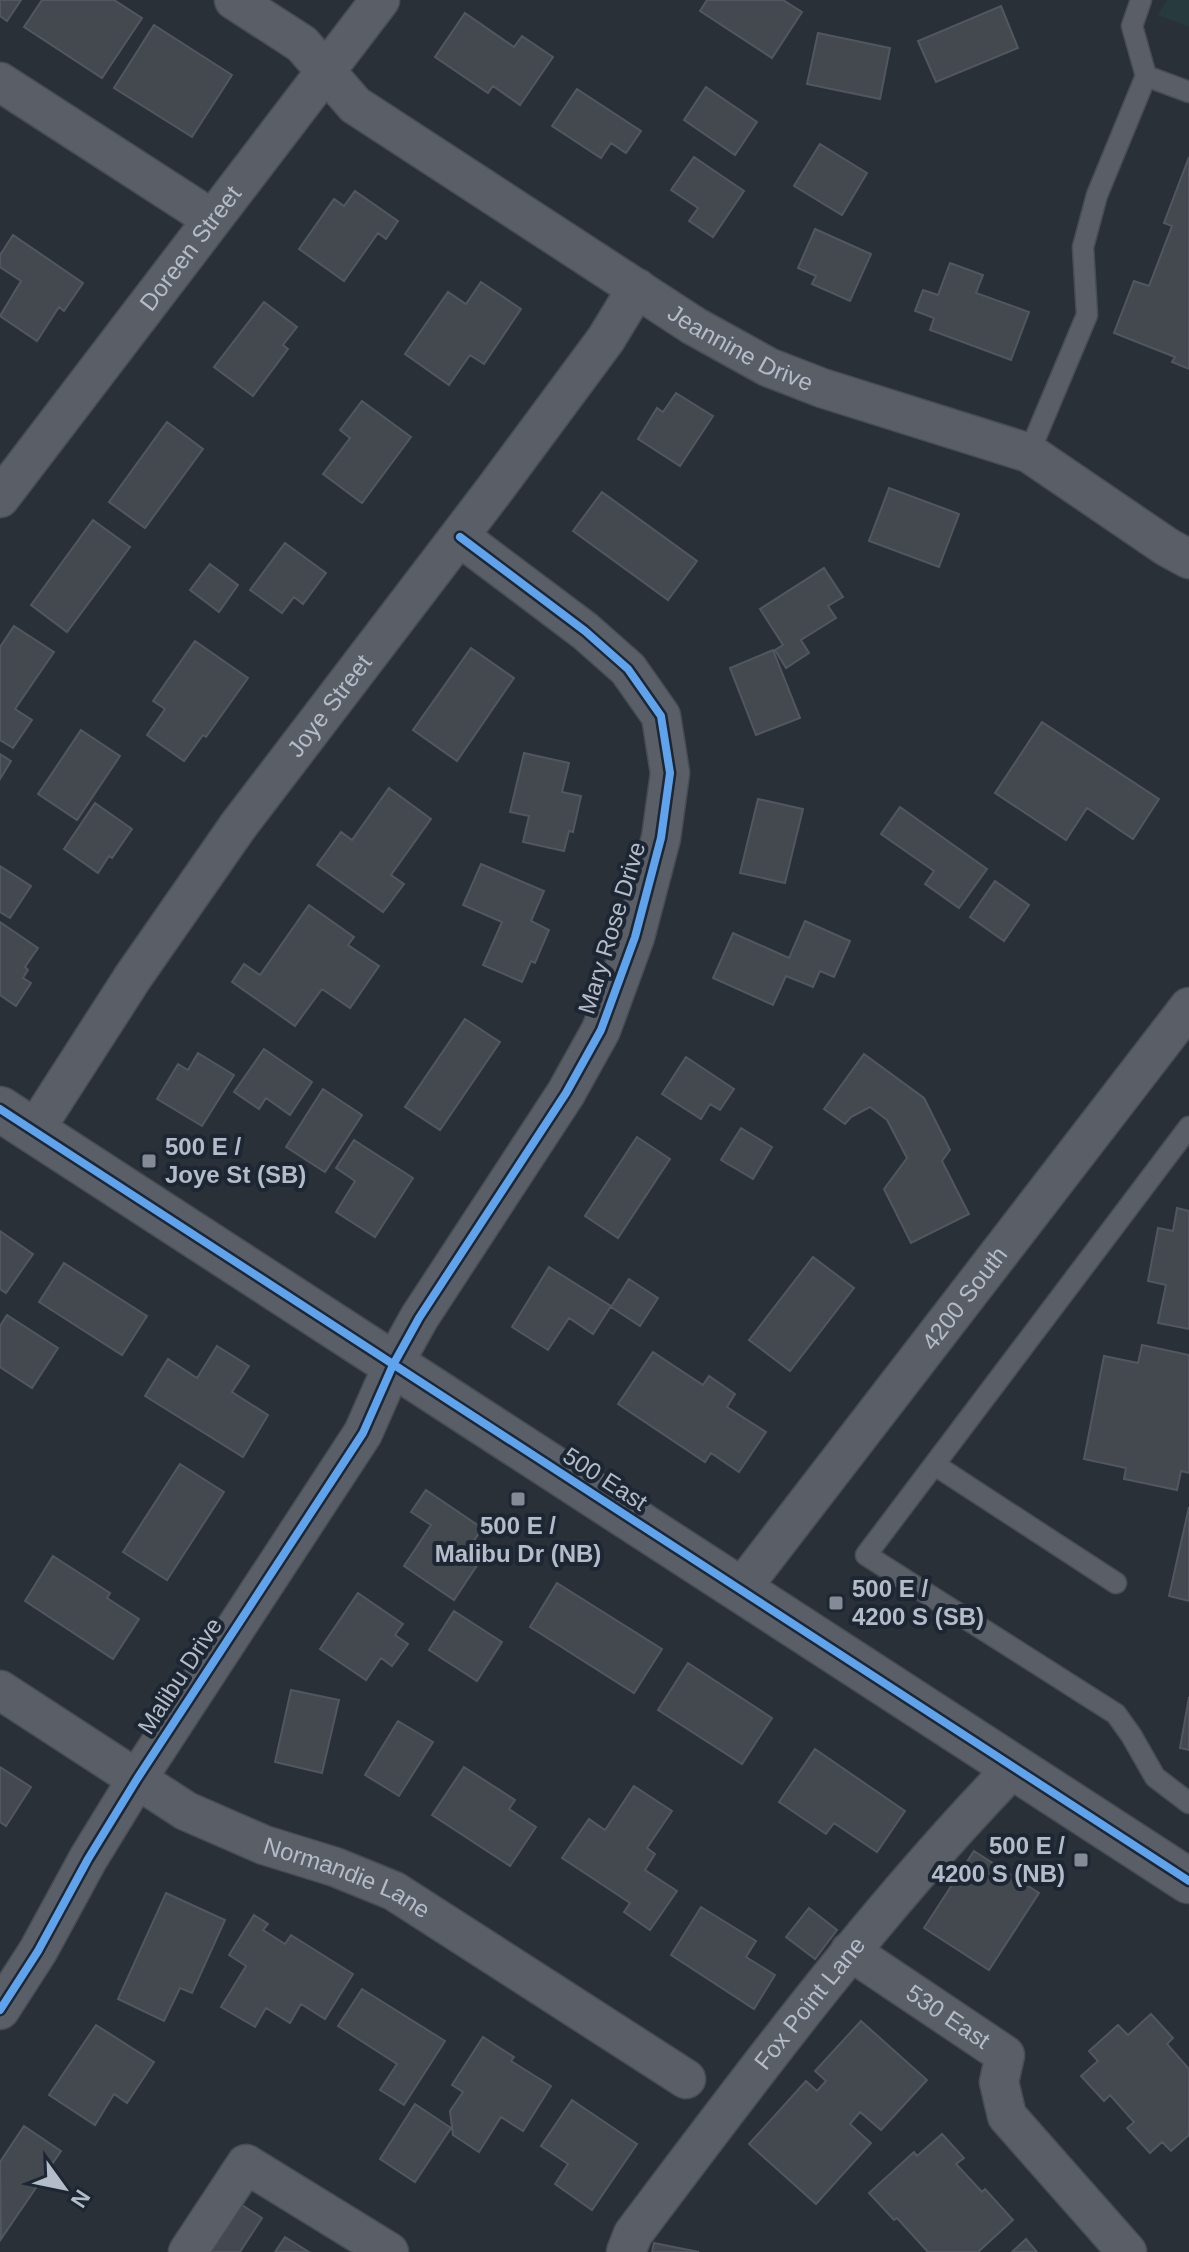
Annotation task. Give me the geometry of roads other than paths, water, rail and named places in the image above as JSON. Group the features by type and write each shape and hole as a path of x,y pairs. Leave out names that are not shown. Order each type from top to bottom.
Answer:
{"street":[{"name":"Jeannine Drive","path":"234,0 302,44 355,105 694,326 768,367 822,388 1029,453 1189,559"},
{"name":"Doreen Street","path":"0,498 380,0"},
{"path":"0,82 212,219"},
{"name":"Joye Street","path":"17,1120 133,977 238,826 460,537 606,339 637,288"},
{"name":"Mary Rose Drive","path":"393,1365 419,1318 566,1093 601,1030 635,937 661,838 670,773 661,716 628,669 585,631 460,537"},
{"name":"4200 South","path":"740,1590 1189,1007"},
{"name":"500 East","path":"17,1120 1189,1881"},
{"name":"Malibu Drive","path":"0,2010 38,1951 88,1859 137,1779 363,1433 393,1365"},
{"name":"Normandie Lane","path":"0,1690 186,1811 251,1840 335,1867 394,1891 686,2079"},
{"name":"Fox Point Lane","path":"626,2252 633,2234 850,1951 942,1840 1013,1768"},
{"name":"530 East","path":"850,1951 1005,2055 999,2082 1007,2116 1127,2252"},
{"path":"188,2252 246,2164 389,2252"}],"lane":[{"path":"1029,453 1087,315 1083,247 1097,195 1146,76 1132,26 1141,0"},
{"path":"1146,76 1189,92"},
{"path":"1189,1127 866,1555 1116,1714 1155,1777 1189,1803"},
{"path":"935,1465 1116,1583"}],"place":[{"name":"500 E / Joye St (SB)","path":"149,1161"},
{"name":"500 E / Malibu Dr (NB)","path":"518,1499"},
{"name":"500 E / 4200 S (SB)","path":"836,1603"},
{"name":"500 E / 4200 S (NB)","path":"1081,1860"}]}
